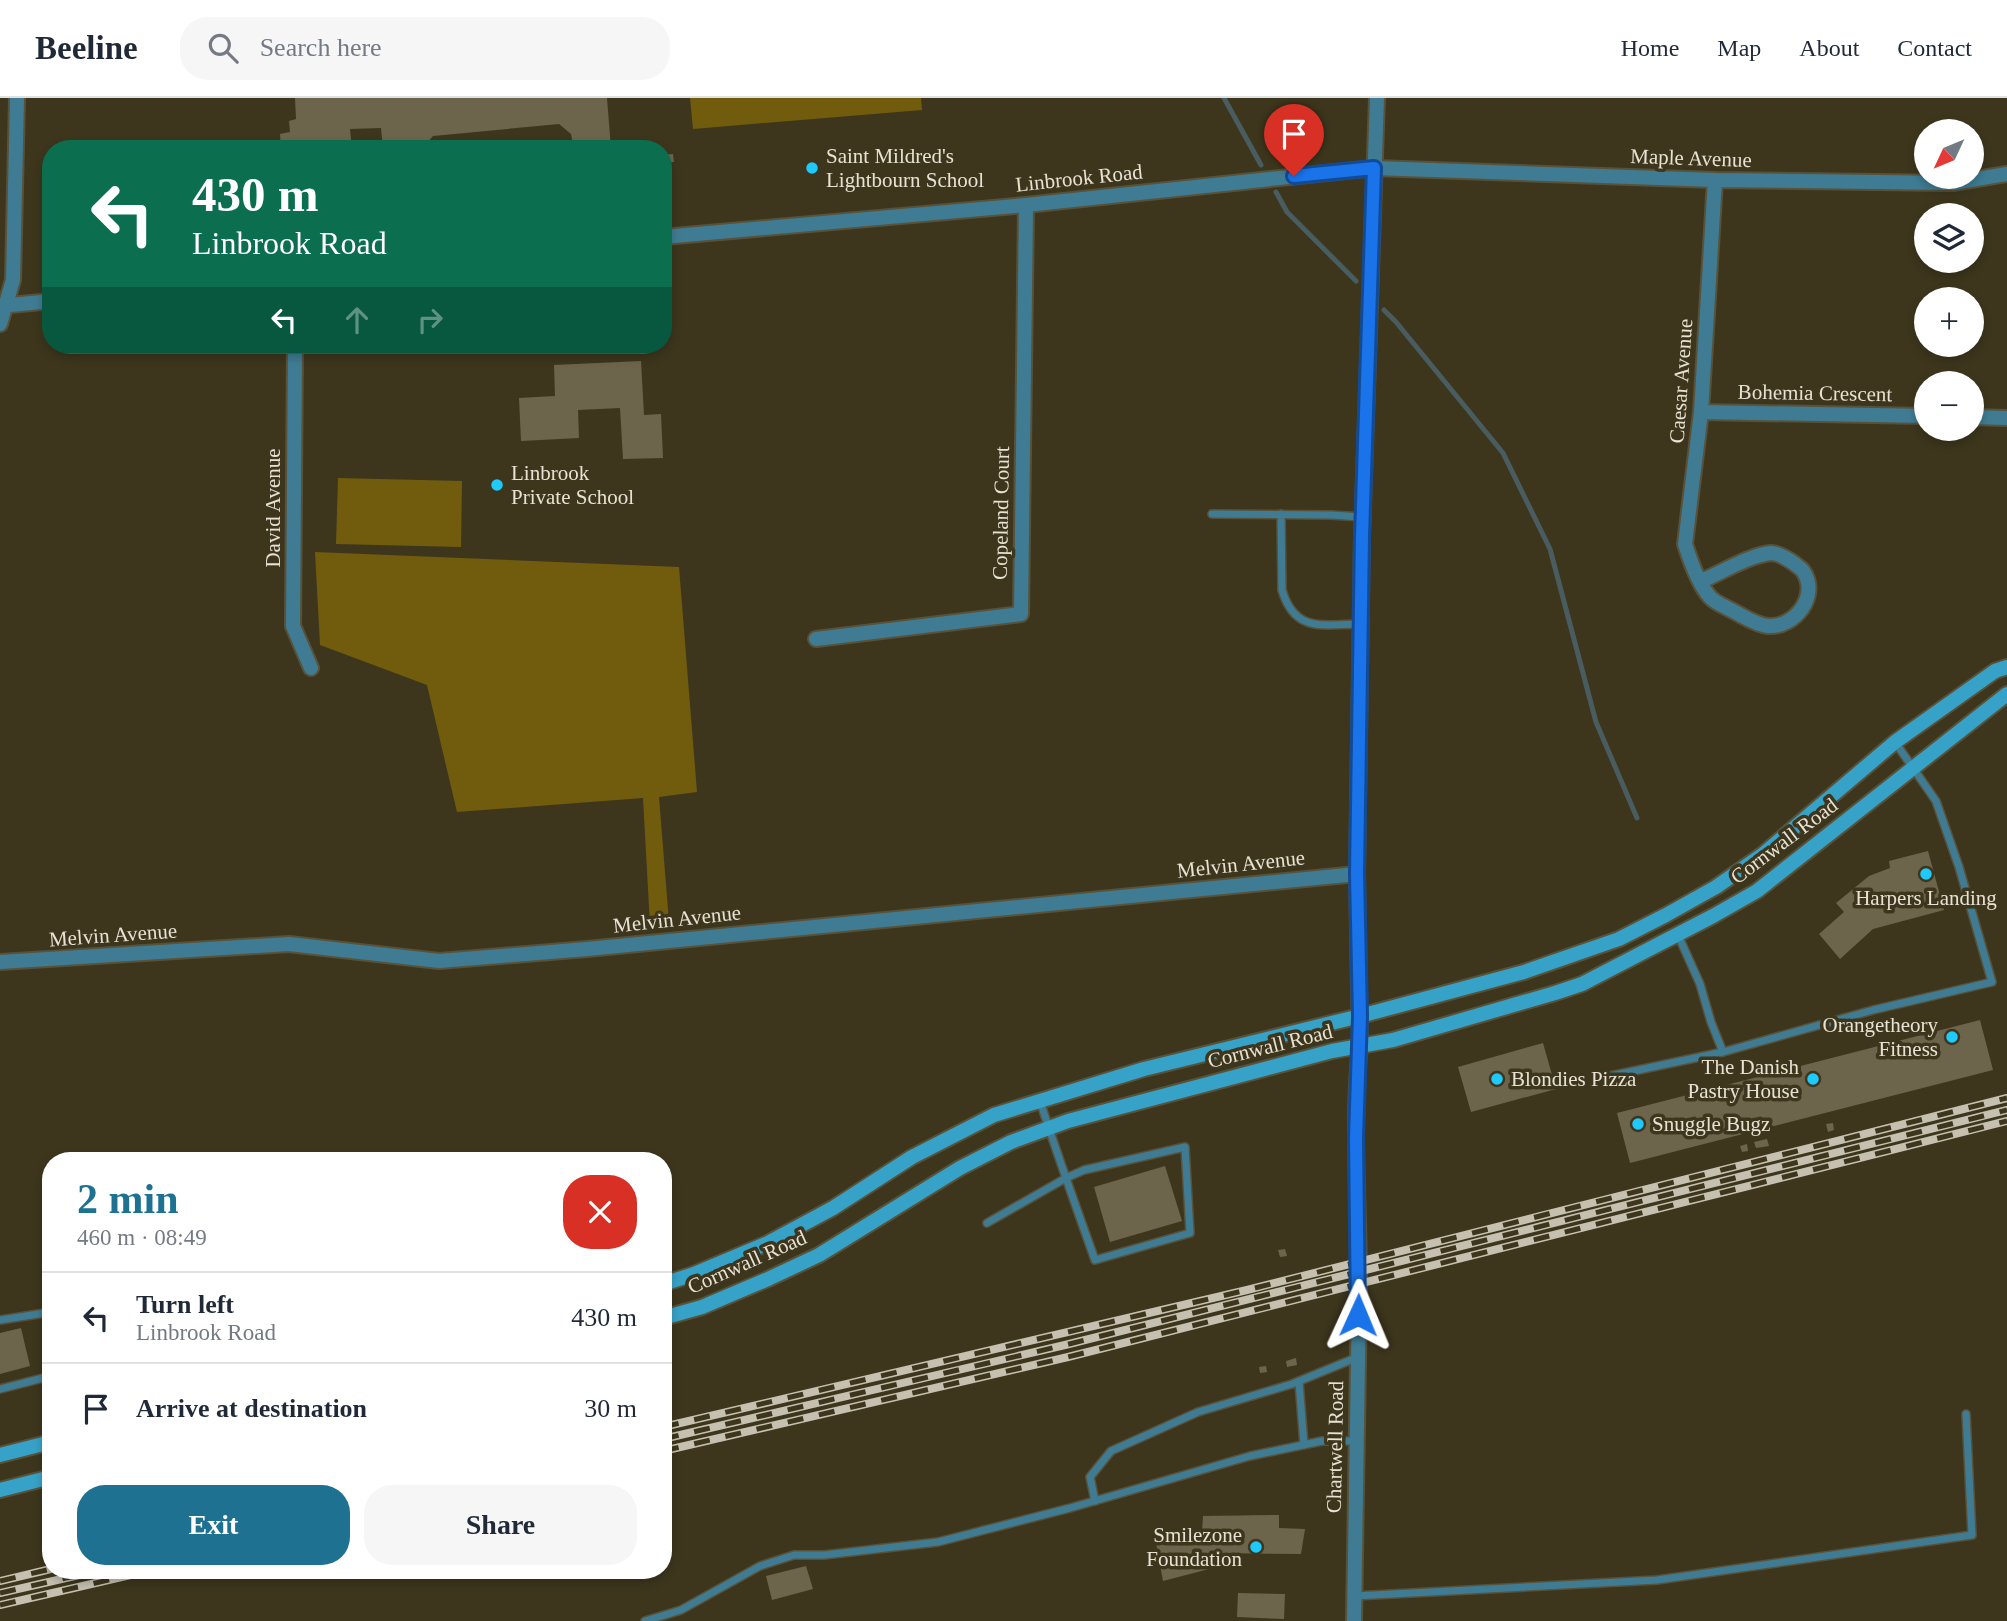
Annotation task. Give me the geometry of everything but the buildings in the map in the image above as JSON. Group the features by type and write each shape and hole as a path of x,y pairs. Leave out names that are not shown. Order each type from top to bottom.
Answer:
{"main road":[{"name":"Cornwall Road","path":"672,1281 694,1275 768,1243 833,1208 912,1157 994,1115 1144,1069 1524,972 1619,939 1716,887 1762,855 1895,742 1995,671 2007,667"},
{"name":"Cornwall Road","path":"672,1315 702,1307 819,1255 960,1168 1011,1142 1068,1121 1332,1051 1393,1040 1583,984 1757,891 2007,694"},
{"path":"0,1455 42,1444"},
{"path":"0,1490 42,1479"}],"street":[{"path":"0,324 2,306 13,280 17,98"},
{"name":"Chartwell Road","path":"1354,1621 1359,1296 1356,1138 1360,1016 1357,874 1363,517 1377,98"},
{"name":"Maple Avenue","path":"1374,168 1714,180 1954,183 2007,174"},
{"name":"Linbrook Road","path":"672,239 1374,168"},
{"name":"Caesar Avenue","path":"1701,581 1744,562 1774,553 1788,559 1803,571 1809,589 1802,610 1793,619 1779,625 1766,626 1711,599 1701,581 1685,544 1702,412 1714,180"},
{"name":"Copeland Court","path":"816,639 1021,614 1026,205"},
{"path":"2,306 42,302"},
{"name":"David Avenue","path":"295,354 293,626 312,668"},
{"name":"Bohemia Crescent","path":"1702,412 1914,416"},
{"path":"1984,417 2007,418"},
{"name":"Melvin Avenue","path":"0,962 289,944 439,961 1357,874"}],"lane":[{"path":"1212,514 1363,517"},
{"path":"1282,514 1282,590 1285,602 1293,614 1301,621 1313,625 1361,624"},
{"path":"1596,1079 1723,1052 1873,1010 1993,982 1959,867 1936,801 1895,742"},
{"path":"1678,935 1700,984 1723,1052"},
{"path":"987,1223 1066,1178 1084,1170 1185,1147 1190,1233 1095,1260 1066,1178 1040,1100"},
{"path":"0,1320 42,1313"},
{"path":"1095,1501 1090,1477 1111,1451 1198,1412 1299,1381 1358,1357"},
{"path":"0,1389 42,1378"},
{"path":"1299,1381 1304,1445"},
{"path":"1354,1596 1657,1580 1972,1535 1966,1414"},
{"path":"645,1621 681,1610 760,1566 794,1555 824,1555 938,1542 1095,1501 1250,1456 1322,1441 1357,1441"}],"shaded area":[{"path":"690,98 921,98 922,110 693,129"},
{"path":"338,478 462,481 461,547 336,544"},
{"path":"315,552 679,567 697,792 659,797 669,922 650,925 643,798 457,812 427,685 320,645"}],"waterway":[{"path":"1224,98 1261,165"},
{"path":"1276,192 1287,212 1356,281"},
{"path":"1384,310 1503,453 1550,549 1596,722 1637,818"}],"railway":[{"path":"672,1425 1247,1290 2007,1098"},
{"path":"672,1437 1065,1345 2007,1110"},
{"path":"672,1449 1068,1357 2007,1121"},
{"path":"0,1581 42,1571"},
{"path":"0,1593 61,1579"},
{"path":"0,1605 113,1579"}],"place":[{"name":"Saint Mildred's Lightbourn School","path":"812,168"},
{"name":"Linbrook Private School","path":"497,485"},
{"name":"Harpers Landing","path":"1926,874"},
{"name":"Orangetheory Fitness","path":"1952,1037"},
{"name":"Blondies Pizza","path":"1497,1079"},
{"name":"The Danish Pastry House","path":"1813,1079"},
{"name":"Snuggle Bugz","path":"1638,1124"},
{"name":"Smilezone Foundation","path":"1256,1547"}],"route":[{"path":"1294,176 1374,168 1362,536 1357,874 1360,1016 1356,1138 1358,1315"}]}
